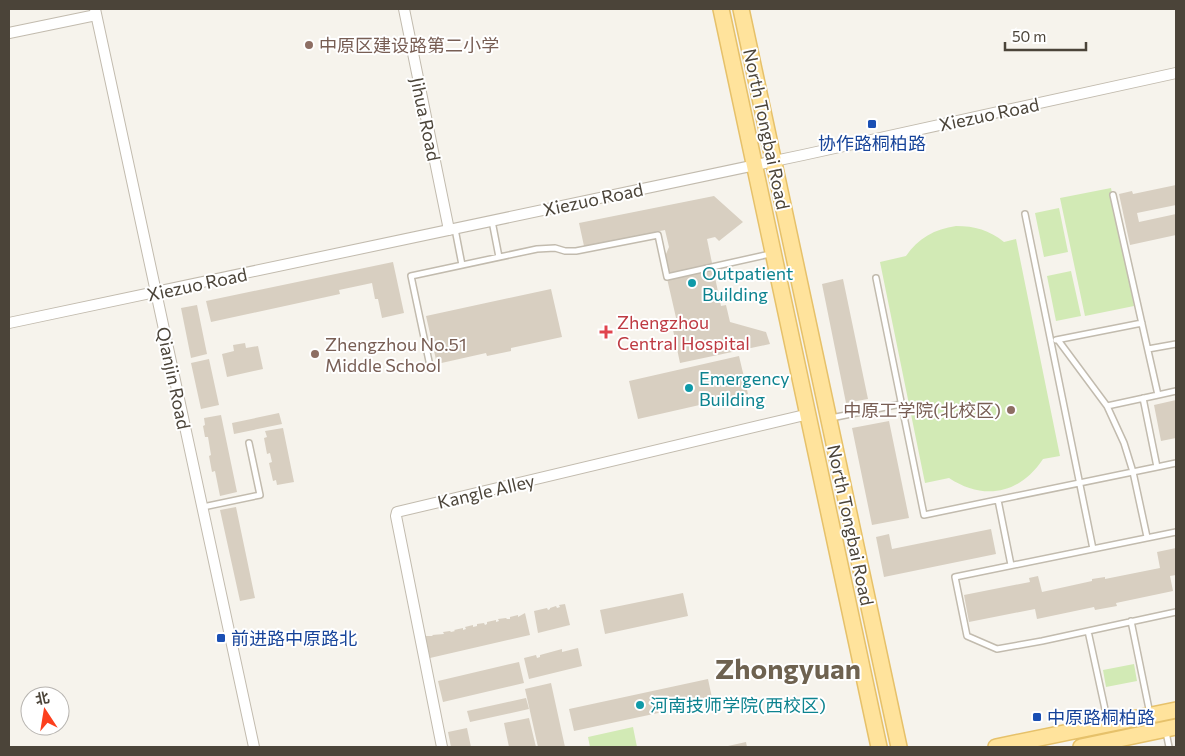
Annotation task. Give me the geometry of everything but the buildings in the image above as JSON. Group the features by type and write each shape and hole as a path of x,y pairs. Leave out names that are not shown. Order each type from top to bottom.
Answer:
{"main road":[{"name":"North Tongbai Road","path":"721,9 879,747"},
{"name":"North Tongbai Road","path":"741,9 899,747"},
{"path":"996,747 1176,710"},
{"path":"1081,747 1171,728"}],"street":[{"name":"Jihua Road","path":"404,9 452,229"},
{"path":"9,34 96,12"},
{"name":"Qianjin Road","path":"96,12 254,747"},
{"name":"Xiezuo Road","path":"9,324 774,161 1176,73"},
{"name":"Kangle Alley","path":"442,747 396,516 397,512 808,414"}],"lane":[{"path":"1113,195 1158,395"},
{"path":"1025,214 1093,548"},
{"path":"492,221 499,257"},
{"path":"452,229 462,265"},
{"path":"430,366 411,276 537,249 555,248 565,252 576,251 658,235 667,277 774,253"},
{"path":"876,278 924,515 1176,463"},
{"path":"1051,341 1142,323"},
{"path":"1058,340 1107,406 1124,443 1133,472 1147,538"},
{"path":"1148,349 1176,344"},
{"path":"1107,406 1176,392"},
{"path":"1143,398 1157,467"},
{"path":"829,418 901,404"},
{"path":"202,507 260,495 249,443"},
{"path":"998,500 1011,565"},
{"path":"1176,532 955,577 967,636 997,649 1176,612"},
{"path":"1132,621 1150,715"},
{"path":"1088,631 1108,724"},
{"path":"1169,747 1171,728"}],"green space":[{"path":"1111,188 1134,306 1085,316 1060,198"},
{"path":"1059,208 1068,252 1044,257 1035,213"},
{"path":"956,226 982,230 993,234 1004,242 1016,239 1060,456 1043,459 1024,480 1000,490 975,490 949,478 925,483 880,262 906,256 916,244 928,235 941,229"},
{"path":"1071,271 1081,316 1056,321 1047,276"},
{"path":"1134,664 1137,681 1106,687 1103,670"},
{"path":"633,727 637,747 590,747 588,737"}],"place":[{"name":"中原区建设路第二小学","path":"309,45"},
{"name":"协作路桐柏路","path":"872,124"},
{"name":"Outpatient Building","path":"692,283"},
{"name":"Zhengzhou Central Hospital","path":"606,332"},
{"name":"Zhengzhou No.51 Middle School","path":"315,354"},
{"name":"Emergency Building","path":"689,388"},
{"name":"中原工学院(北校区)","path":"1011,410"},
{"name":"前进路中原路北","path":"221,638"},
{"name":"河南技师学院(西校区)","path":"640,705"},
{"name":"中原路桐柏路","path":"1037,717"}],"district":[{"name":"Zhongyuan","path":"788,668"}]}
